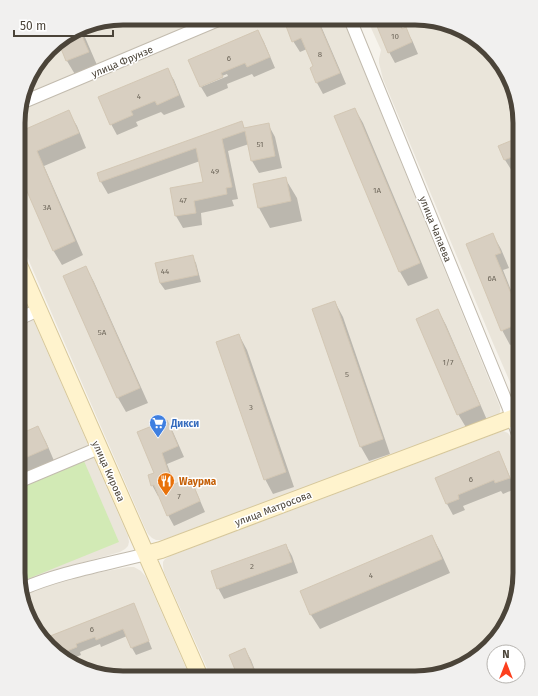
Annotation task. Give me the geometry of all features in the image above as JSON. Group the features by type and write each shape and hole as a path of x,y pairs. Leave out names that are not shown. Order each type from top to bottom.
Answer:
{"street":[{"name":"улица Фрунзе","path":"27,100 206,25"},
{"name":"улица Чапаева","path":"352,25 460,286 513,410"},
{"name":"улица Кирова","path":"25,279 197,671"},
{"path":"25,316 38,310"},
{"name":"улица Матросова","path":"26,587 64,574 161,550 513,418"},
{"path":"25,479 99,448"}],"shaded area":[{"path":"116,25 190,25 29,93 35,79 49,58 68,41 85,32 97,28"},
{"path":"223,25 345,25 500,407 499,414 452,433 168,538 156,540 152,538 145,528 25,252 25,123 26,107"},
{"path":"370,25 415,25 441,28 453,32 475,45 497,68 508,91 513,123 513,389 383,79 379,63 381,50"},
{"path":"25,301 128,536 129,542 128,546 120,552 25,581"},
{"path":"503,431 508,433 513,443 513,580 508,605 497,628 480,647 459,661 441,668 415,671 208,671 164,572 163,562 165,559"},
{"path":"128,567 134,567 141,571 146,577 187,671 123,671 97,668 85,664 63,651 41,628 30,605 27,593 65,579"}],"green space":[{"path":"84,461 119,542 25,580 25,486"}],"building":[{"path":"286,25 320,25 340,73 316,83 310,68 313,66 301,38 292,42"},
{"path":"376,25 400,25 402,29 406,27 412,42 388,53"},
{"path":"258,30 270,57 247,67 245,63 221,73 223,77 200,87 188,60"},
{"path":"81,34 89,52 66,61 60,47"},
{"path":"168,68 179,95 157,105 155,101 131,111 133,115 110,125 98,97"},
{"path":"355,108 420,263 399,272 334,116"},
{"path":"69,110 79,133 37,151 75,241 53,251 25,187 25,129"},
{"path":"242,121 244,128 269,123 275,156 251,161 245,131 222,139 232,187 226,188 227,194 194,201 196,213 175,216 170,188 203,182 196,148 100,182 97,173"},
{"path":"513,140 513,157 504,160 498,146"},
{"path":"286,177 291,201 258,208 253,184"},
{"path":"493,233 501,253 495,255 513,298 513,326 501,331 466,244"},
{"path":"193,255 198,275 160,283 155,263"},
{"path":"86,266 140,388 117,398 63,276"},
{"path":"335,301 383,439 360,447 312,309"},
{"path":"438,309 480,405 457,415 416,319"},
{"path":"239,334 286,472 264,480 216,342"},
{"path":"167,420 178,446 162,453 173,485 190,477 200,501 167,516 154,485 151,486 148,475 154,473 137,432"},
{"path":"38,426 48,448 25,458 25,432"},
{"path":"499,451 510,478 495,483 494,480 458,495 459,499 446,504 435,478"},
{"path":"432,535 442,559 310,615 300,591"},
{"path":"286,544 292,562 217,589 211,571"},
{"path":"134,603 149,641 131,648 123,629 96,640 95,637 76,644 77,647 65,652 49,637"},
{"path":"245,648 254,671 236,671 229,655"}],"place":[{"name":"Дикси","path":"158,438"},
{"name":"Wаурма","path":"166,496"}]}
